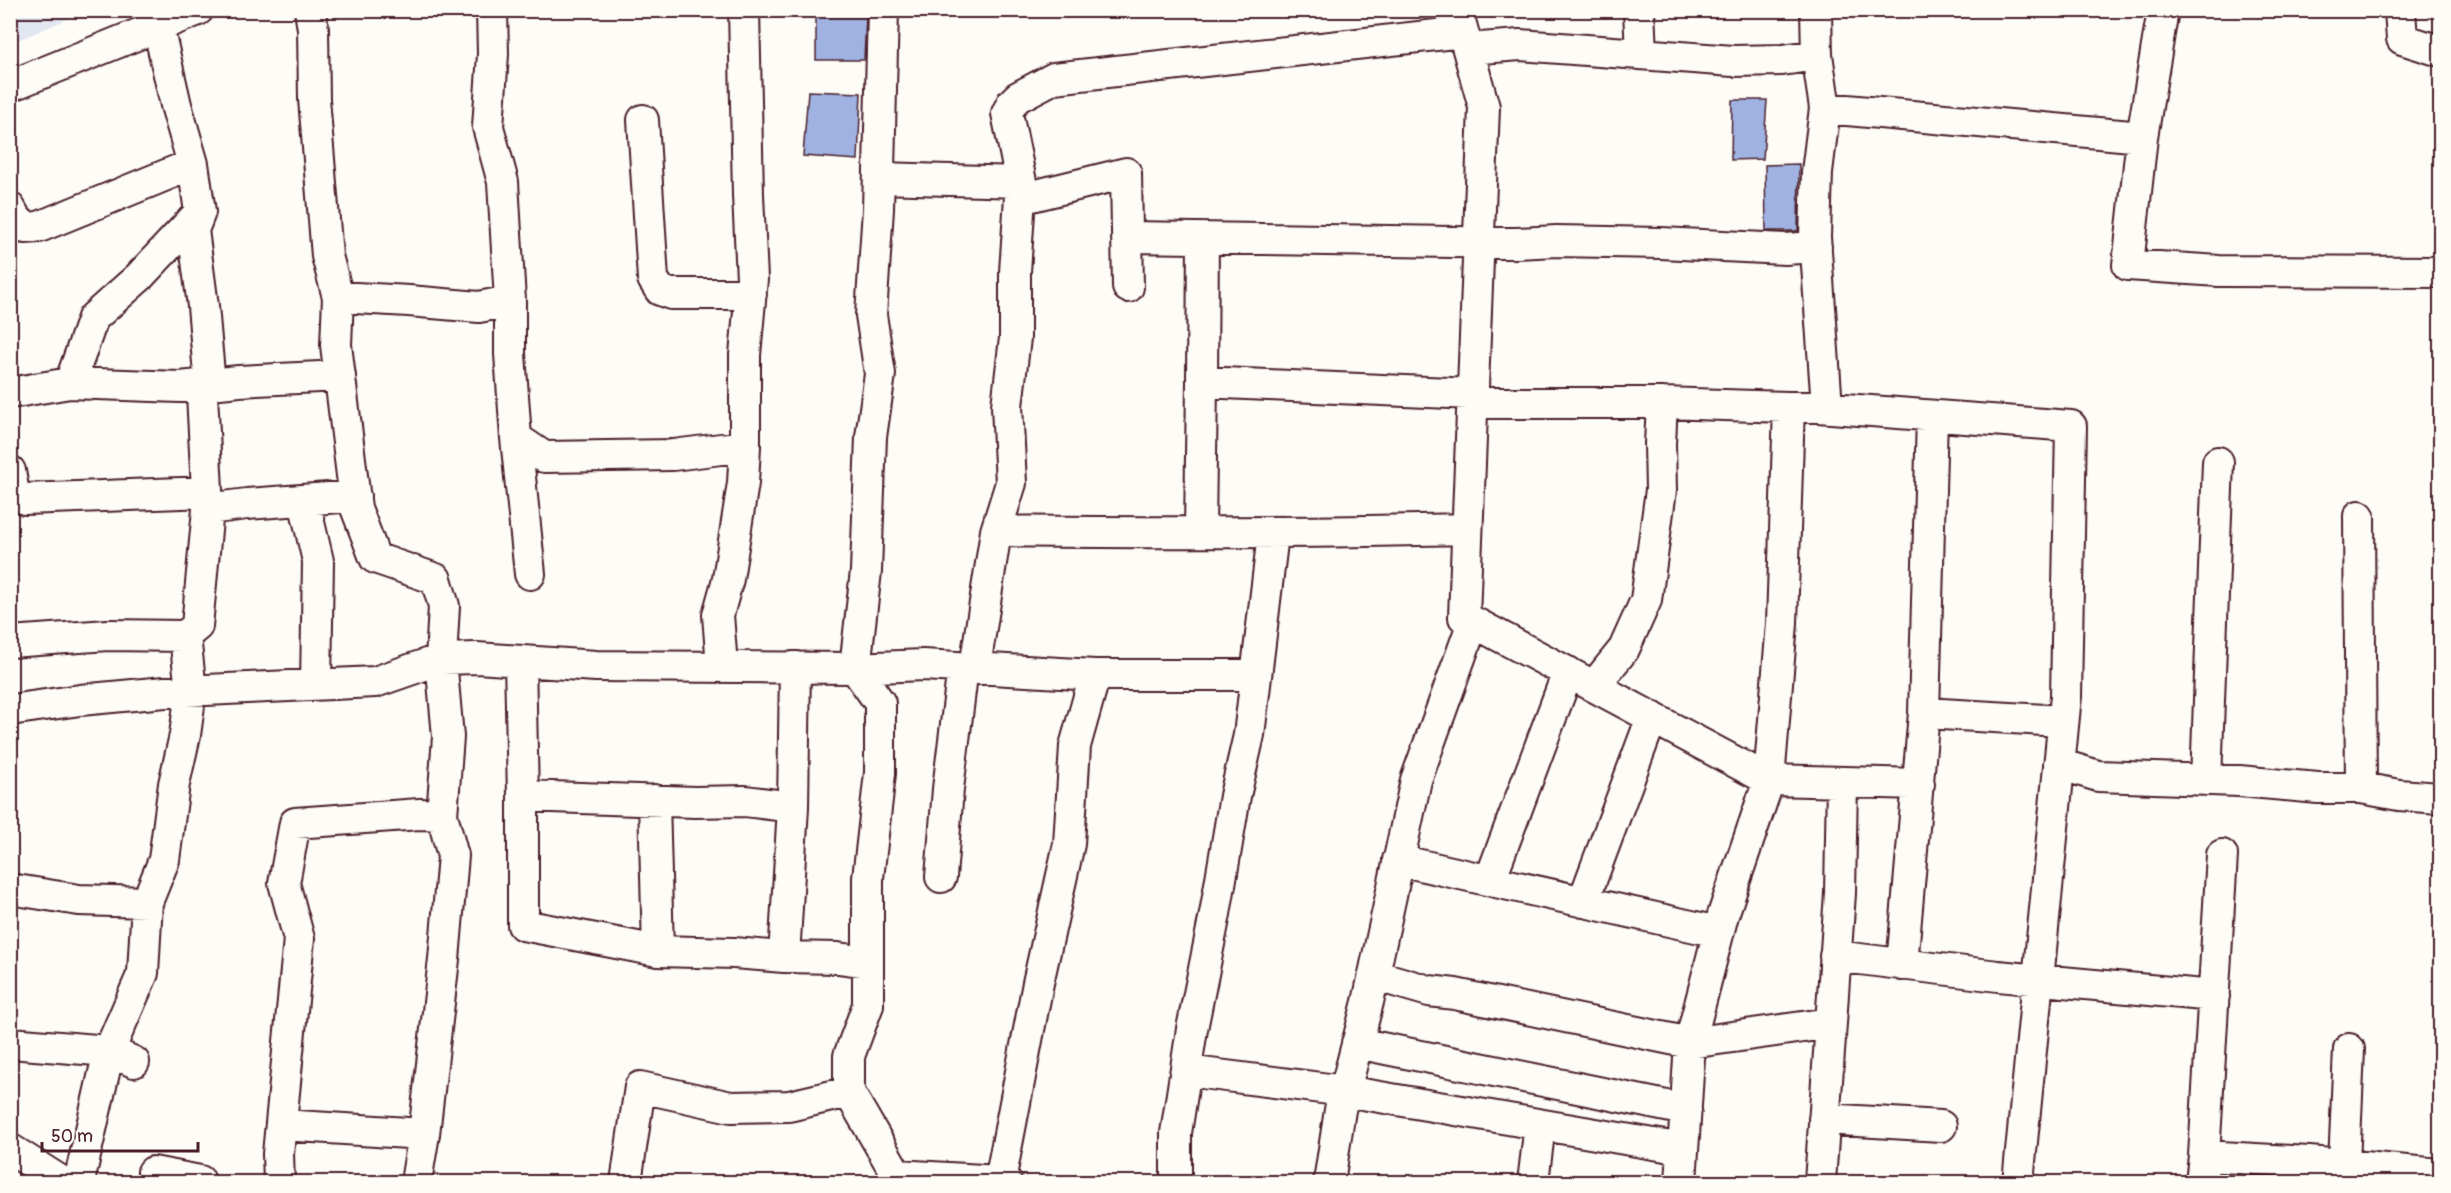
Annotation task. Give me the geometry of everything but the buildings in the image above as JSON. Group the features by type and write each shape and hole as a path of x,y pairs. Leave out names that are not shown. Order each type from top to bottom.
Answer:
{"street":[{"path":"10,87 198,10"},
{"path":"310,10 313,29 314,99 327,256 338,297 336,345 356,508 375,558 436,579 444,606 441,659 448,737 442,815 453,856 444,959 424,1134 416,1182"},
{"path":"492,10 493,54 488,127 502,183 516,438 530,574"},
{"path":"722,666 718,615 728,579 743,483 746,446 746,355 751,294 744,10"},
{"path":"883,10 879,178 871,315 880,374 871,437 866,571 855,668 880,703 880,773 868,878 868,1005 849,1056 849,1092 898,1179 1001,1182 1038,983 1068,844 1075,746 1095,675"},
{"path":"1639,10 1641,53"},
{"path":"1816,10 1816,55 1825,108 1817,172 1816,247 1827,406"},
{"path":"2163,10 2142,137 2128,265 2219,272 2440,272"},
{"path":"2400,10 2402,39 2440,51"},
{"path":"10,642 108,635 185,636 197,626 207,501 202,394 210,385 194,230 200,212 194,164 176,105 158,26"},
{"path":"1463,31 1484,107 1464,617 1769,780 1919,784"},
{"path":"941,877 941,854 948,789 969,667 996,531 1011,483 1007,406 1015,338 1015,272 1020,190 1007,112 1018,97 1054,78 1463,31 1520,45 1733,61 1782,60 1816,55"},
{"path":"1825,108 2142,137"},
{"path":"643,120 653,279 660,290 671,294 751,294"},
{"path":"10,207 15,218 25,228 39,227 194,164"},
{"path":"879,178 1020,190 1126,174 1128,287"},
{"path":"70,383 93,318 139,277 200,212"},
{"path":"1128,237 1479,242 1568,241 1785,249 1816,247"},
{"path":"1200,531 1203,239"},
{"path":"338,297 479,307 510,301"},
{"path":"10,393 70,383 180,387 239,381 340,376"},
{"path":"1202,382 1473,398 1789,407 1827,406 2071,426 2066,696 2018,1182"},
{"path":"1594,686 1624,648 1646,600 1661,490 1662,403"},
{"path":"1681,1182 1690,1042 1718,932 1769,780 1782,623 1789,407"},
{"path":"1902,965 1924,712 1932,416"},
{"path":"516,438 544,457 673,455 746,446"},
{"path":"2206,780 2218,462"},
{"path":"10,471 14,494 25,499 207,501 247,504 355,496"},
{"path":"304,501 318,561 316,684"},
{"path":"2359,516 2361,788"},
{"path":"996,531 1200,531 1273,534 1467,529"},
{"path":"1176,1182 1176,1133 1235,796 1249,735 1273,534"},
{"path":"1329,1182 1345,1091 1374,975 1416,780 1473,622"},
{"path":"79,1182 122,1056 143,973 147,902 164,860 174,784 185,735 191,691 185,636"},
{"path":"10,710 80,700 191,691 375,682 441,659 477,658 596,666 855,668 922,665 1095,675 1256,675"},
{"path":"520,661 523,925 658,951 838,958 868,962"},
{"path":"784,957 793,807 795,666"},
{"path":"1490,880 1568,672"},
{"path":"1924,712 2062,721"},
{"path":"1583,902 1652,717"},
{"path":"2059,764 2098,776 2361,788 2399,795 2440,798"},
{"path":"1820,1182 1835,956 1842,782"},
{"path":"523,796 745,801 793,807"},
{"path":"654,800 658,951"},
{"path":"279,1182 278,1154 299,939 284,883 295,823 420,814 442,815"},
{"path":"2222,855 2202,1169 2308,1172 2344,1165 2440,1174"},
{"path":"1398,860 1718,932"},
{"path":"10,889 79,900 147,902"},
{"path":"1835,956 1998,976 2214,996"},
{"path":"1374,975 1429,991 1455,994 1536,1013 1690,1042 1831,1023"},
{"path":"1357,1042 1686,1110"},
{"path":"10,1043 122,1056"},
{"path":"2344,1165 2349,1049"},
{"path":"1186,1071 1345,1091 1683,1149"},
{"path":"626,1182 639,1087 731,1107 789,1106 849,1092"},
{"path":"1824,1119 1941,1126"},
{"path":"281,1125 424,1134"},
{"path":"1533,1182 1540,1125"},
{"path":"10,1149 62,1182"},
{"path":"153,1172 203,1182"}],"shaded area":[{"path":"11,10 87,10 87,11 11,43"}]}
